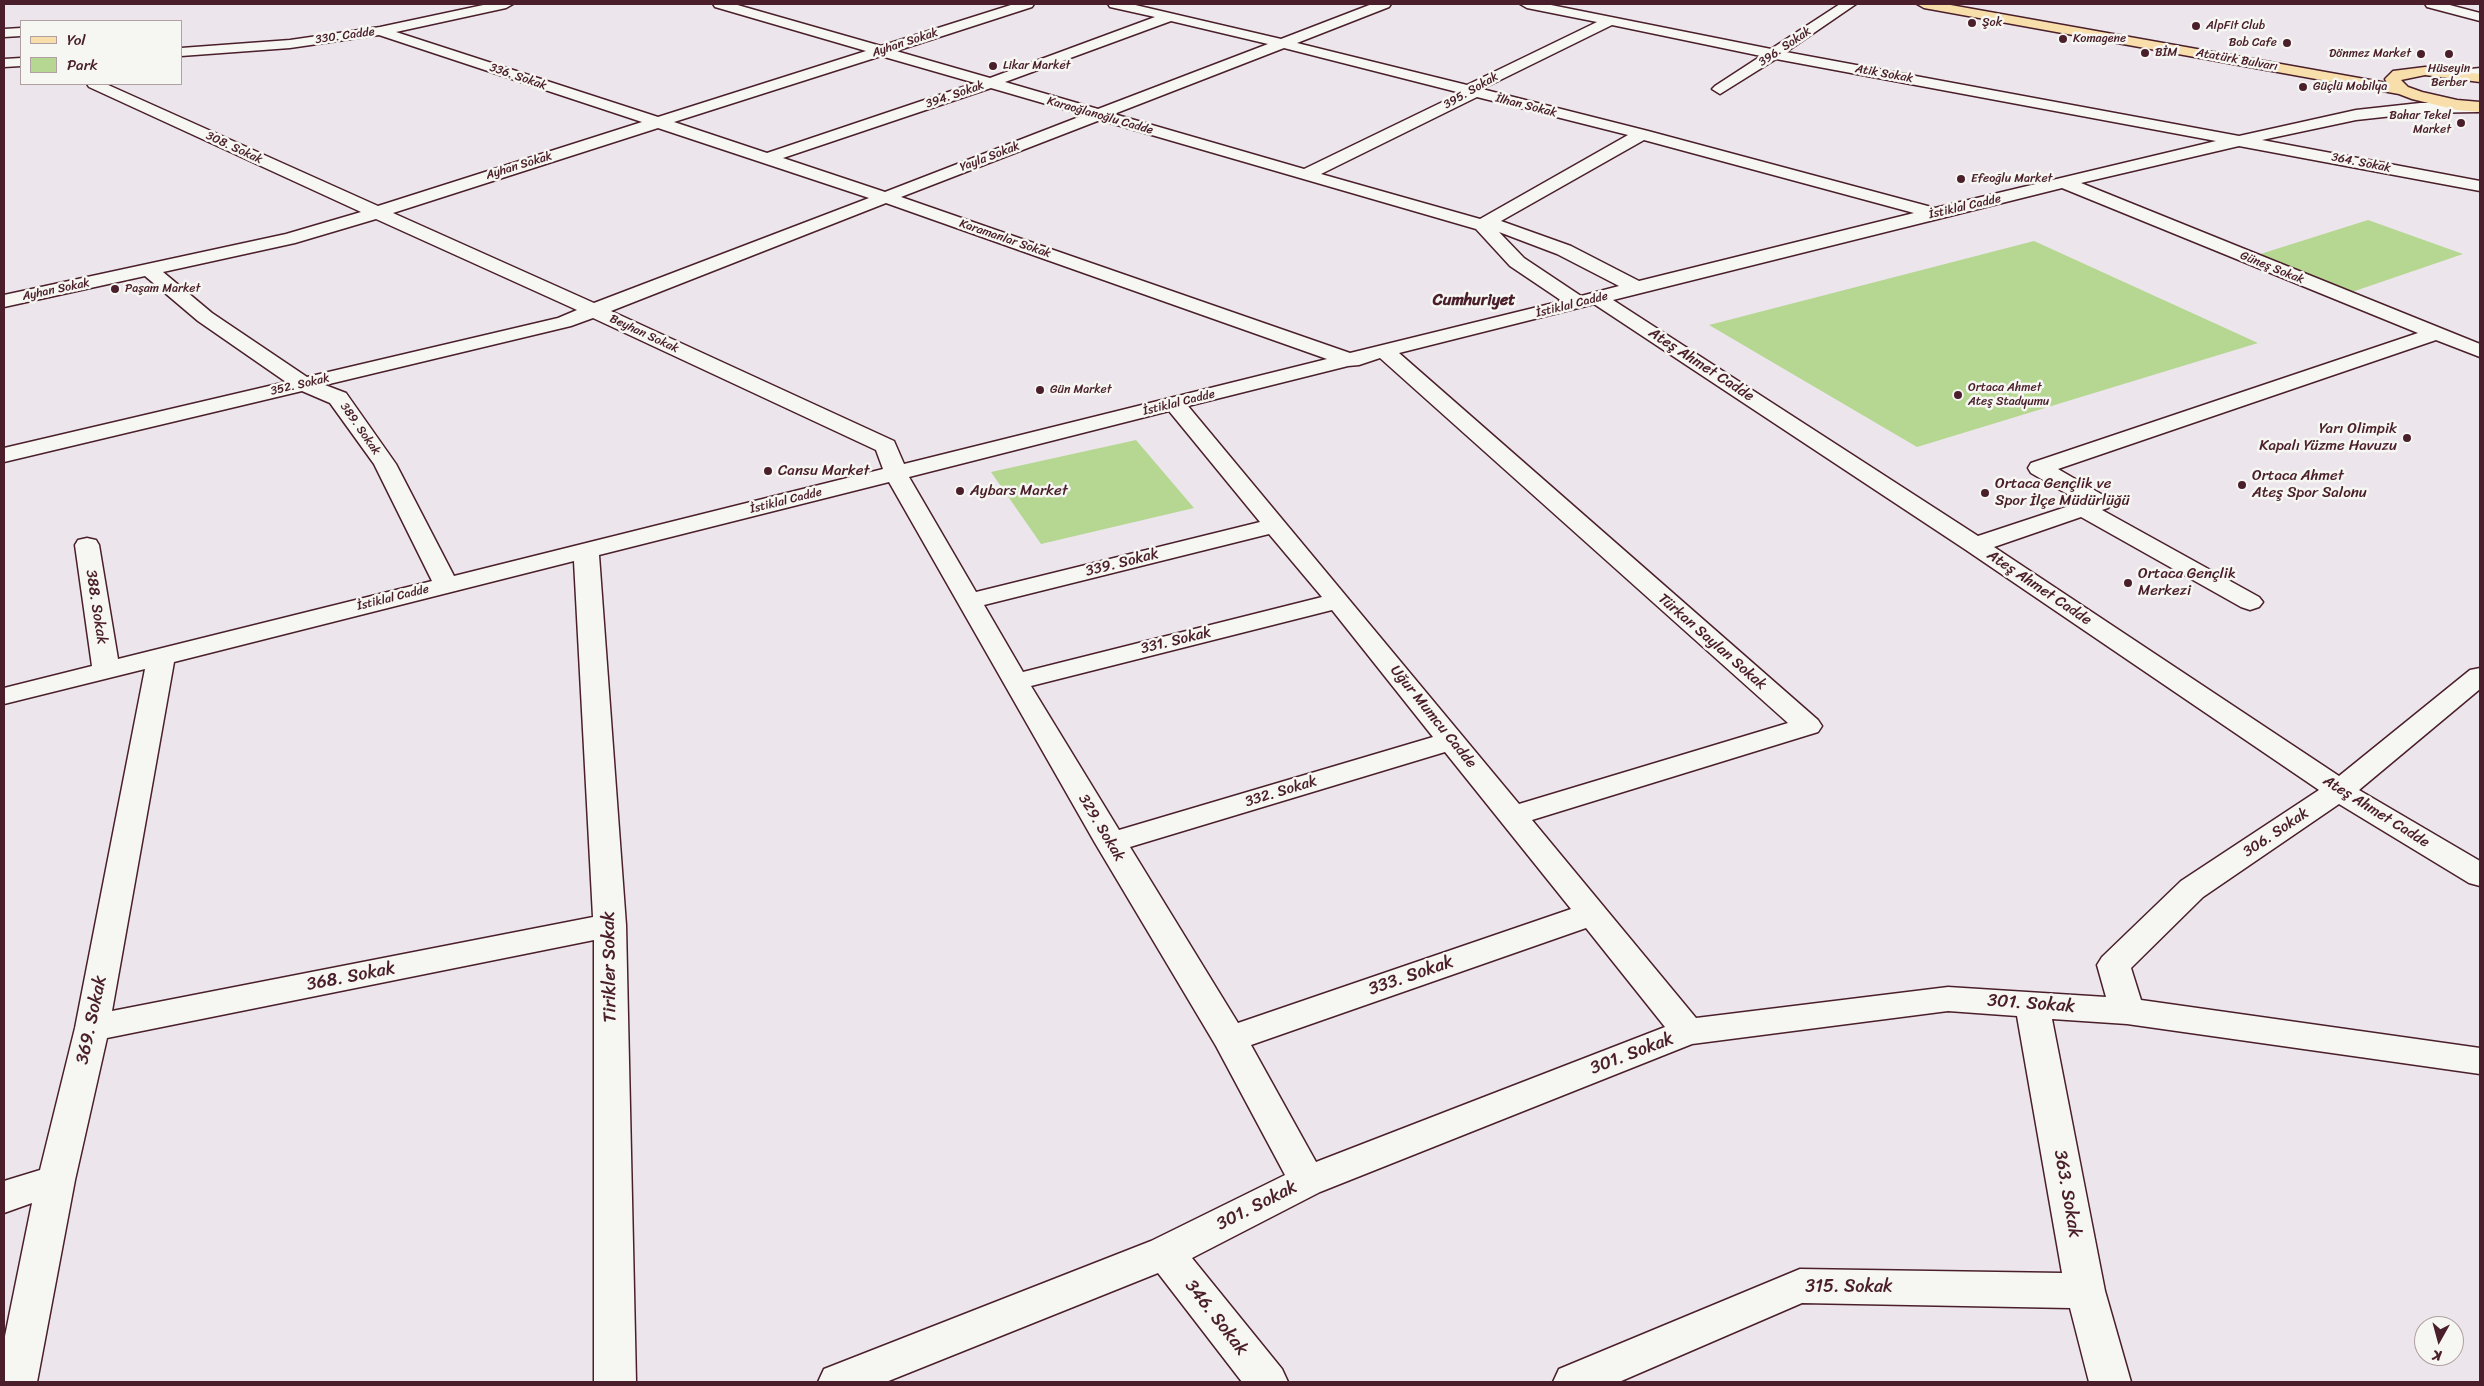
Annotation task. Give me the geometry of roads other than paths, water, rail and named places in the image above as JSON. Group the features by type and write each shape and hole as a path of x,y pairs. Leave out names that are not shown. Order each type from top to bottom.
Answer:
{"main road":[{"name":"Atatürk Bulvarı","path":"1924,4 2403,90 2435,101 2479,107"},
{"name":"Atatürk Bulvarı","path":"1986,4 2398,74 2425,71 2461,74 2480,78"},
{"path":"2398,74 2393,79 2395,84 2403,90"}],"street":[{"name":"330. Cadde","path":"182,52 290,44 380,31 506,4"},
{"name":"Karaoğlanoğlu Cadde","path":"720,4 1098,116 1482,225 1505,227 1564,250 1637,288"},
{"name":"Ayhan Sokak","path":"4,300 289,239 1027,4"},
{"name":"İlhan Sokak","path":"1115,4 1281,43 1473,93 1642,134 1936,213"},
{"name":"Yayla Sokak","path":"595,311 1384,4"},
{"name":"Atik Sokak","path":"1527,4 1774,54 2242,140"},
{"name":"396. Sokak","path":"1720,89 1849,4"},
{"path":"2432,4 2480,17"},
{"name":"394. Sokak","path":"768,158 990,83 1169,17"},
{"name":"395. Sokak","path":"1306,175 1473,93 1474,87 1610,21"},
{"name":"336. Sokak","path":"380,31 655,123"},
{"path":"4,33 20,32"},
{"path":"4,63 20,62"},
{"path":"2461,74 2480,72"},
{"name":"308. Sokak","path":"96,85 374,212"},
{"path":"2356,115 2403,90"},
{"path":"2356,115 2420,108 2479,107"},
{"name":"İstiklal Cadde","path":"4,696 1352,361 1936,213 2242,140 2356,115"},
{"name":"Karamanlar Sokak","path":"655,123 884,197 1352,361"},
{"path":"1589,301 1517,262 1482,225 1642,134"},
{"name":"364. Sokak","path":"2242,140 2480,186"},
{"name":"Güneş Sokak","path":"2065,183 2480,351"},
{"name":"Beyhan Sokak","path":"374,212 595,311 886,446 896,474"},
{"name":"389. Sokak","path":"149,270 205,317 304,384 338,398 385,464 446,585"},
{"name":"Ateş Ahmet Cadde","path":"1589,301 1975,545 2367,809 2480,875"},
{"name":"352. Sokak","path":"4,455 564,322 595,311"},
{"path":"1975,545 2100,503 2039,468 2435,334"},
{"name":"Türkan Saylan Sokak","path":"1385,352 1808,726 1512,816"},
{"name":"Uğur Mumcu Cadde","path":"1175,404 1338,601 1688,1032"},
{"name":"329. Sokak","path":"896,474 970,601 1014,682 1230,1039 1307,1181"},
{"path":"2083,509 2250,602"},
{"name":"339. Sokak","path":"970,601 1275,525"},
{"name":"388. Sokak","path":"86,545 106,670"},
{"name":"Tirikler Sokak","path":"586,552 610,925 615,1382"},
{"name":"331. Sokak","path":"1014,682 1338,601"},
{"name":"369. Sokak","path":"16,1382 56,1180 92,1028 162,657"},
{"name":"306. Sokak","path":"2127,1011 2114,965 2192,890 2340,790 2480,676"},
{"name":"332. Sokak","path":"1110,843 1452,741"},
{"name":"333. Sokak","path":"1230,1039 1592,914"},
{"name":"368. Sokak","path":"92,1028 610,925"},
{"name":"301. Sokak","path":"839,1382 1165,1253 1307,1181 1688,1032 1948,999 2127,1011 2480,1061"},
{"name":"363. Sokak","path":"2032,1004 2084,1291 2110,1382"},
{"path":"4,1197 56,1180"},
{"name":"346. Sokak","path":"1165,1253 1267,1382"},
{"name":"315. Sokak","path":"1574,1382 1800,1286 2084,1291"}],"place":[{"name":"Şok","path":"1972,23"},
{"name":"AlpFit Club","path":"2196,26"},
{"name":"Komagene","path":"2063,39"},
{"name":"Bob Cafe","path":"2287,43"},
{"name":"BİM","path":"2145,53"},
{"name":"Dönmez Market","path":"2421,54"},
{"name":"Hüseyin Berber","path":"2449,54"},
{"name":"Likar Market","path":"993,66"},
{"name":"Güçlü Mobilya","path":"2303,87"},
{"name":"Bahar Tekel Market","path":"2461,123"},
{"name":"Efeoğlu Market","path":"1961,179"},
{"name":"Paşam Market","path":"115,289"},
{"name":"Gün Market","path":"1040,390"},
{"name":"Ortaca Ahmet Ateş Stadyumu","path":"1958,395"},
{"name":"Yarı Olimpik Kapalı Yüzme Havuzu","path":"2407,438"},
{"name":"Cansu Market","path":"768,471"},
{"name":"Ortaca Ahmet Ateş Spor Salonu","path":"2242,485"},
{"name":"Aybars Market","path":"960,491"},
{"name":"Ortaca Gençlik ve Spor İlçe Müdürlüğü","path":"1985,493"},
{"name":"Ortaca Gençlik Merkezi","path":"2128,583"}],"district":[{"name":"Cumhuriyet","path":"1474,301"}]}
